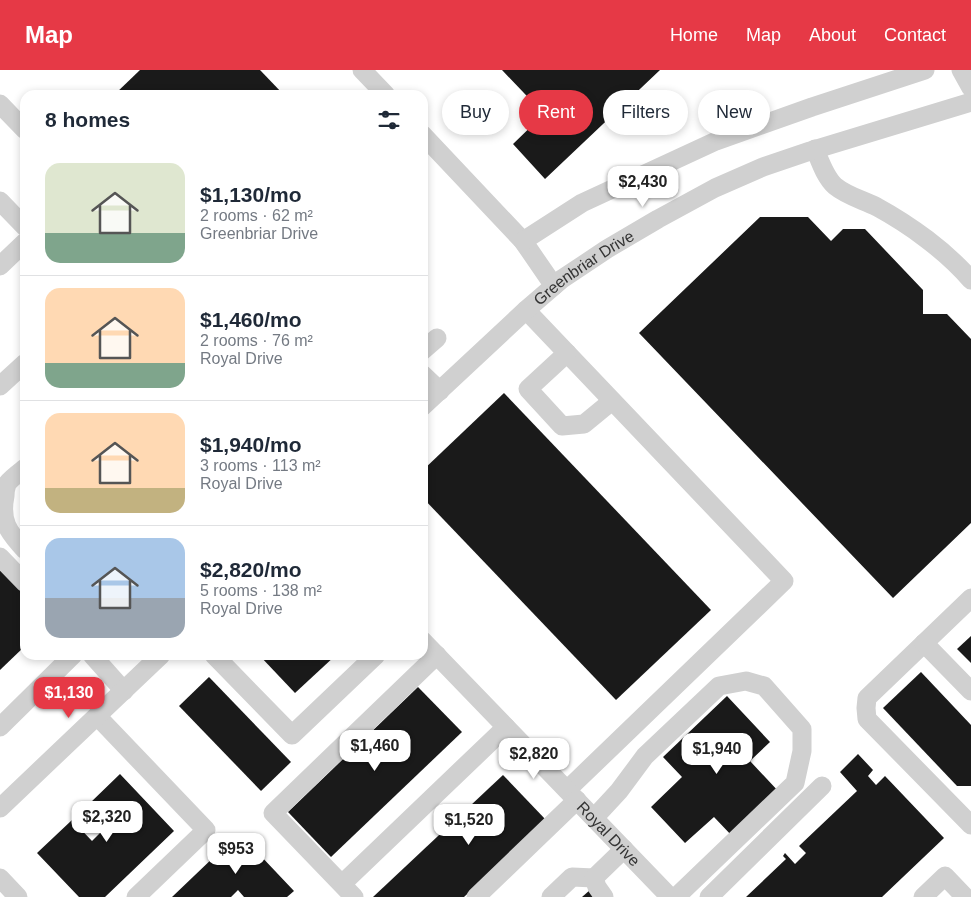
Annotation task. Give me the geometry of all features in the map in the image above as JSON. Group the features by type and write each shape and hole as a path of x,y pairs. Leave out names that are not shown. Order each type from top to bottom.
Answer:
{"street":[{"path":"362,70 381,90"},
{"path":"523,240 582,204 716,141 926,70"},
{"path":"961,70 971,88"},
{"name":"Greenbriar Drive","path":"428,402 554,286 607,249 658,219 715,188 763,167 815,149 971,102"},
{"path":"0,104 20,125"},
{"path":"428,140 523,240 554,286"},
{"path":"815,149 825,171 835,186 878,208 911,229 938,248 971,280"},
{"path":"0,201 20,222"},
{"path":"0,266 20,247"},
{"path":"476,897 572,795 784,581 526,310"},
{"path":"428,346 437,338"},
{"path":"567,353 528,389 562,426 584,424 612,401"},
{"path":"0,386 20,368"},
{"path":"428,380 440,391"},
{"path":"20,473 7,484 2,515 14,538 20,545"},
{"path":"0,557 20,578"},
{"path":"971,598 867,698 866,708 867,719 971,825"},
{"path":"924,644 971,691"},
{"name":"Royal Drive","path":"428,646 666,895"},
{"path":"437,655 273,813 348,891 506,726"},
{"path":"0,727 68,660"},
{"path":"96,660 124,691"},
{"path":"0,808 124,691 151,660"},
{"path":"219,660 292,736 371,660"},
{"path":"594,818 619,791 645,756 719,686 746,681 764,686 802,729 802,751 795,783 666,895"},
{"path":"97,716 206,830 136,897"},
{"path":"709,897 822,786"},
{"path":"551,897 572,877 594,878 624,849"},
{"path":"923,897 945,876 965,897"},
{"path":"0,878 18,897"},
{"path":"594,878 597,887 604,897"}],"building":[{"path":"140,70 260,70 279,90 119,90"},
{"path":"502,70 660,70 639,90 603,90 603,124 593,134 593,90 521,90"},
{"path":"522,135 591,135 545,179 513,144"},
{"path":"760,217 808,217 831,241 843,229 865,229 923,290 923,314 947,314 971,339 971,523 893,598 639,333"},
{"path":"504,393 711,610 616,700 428,503 428,465"},
{"path":"0,568 20,589 20,651 0,670"},
{"path":"971,636 971,663 957,649"},
{"path":"264,660 331,660 295,693"},
{"path":"921,672 971,725 971,786 957,786 883,708"},
{"path":"209,677 291,762 261,791 179,706"},
{"path":"418,687 462,732 331,857 288,812"},
{"path":"727,696 770,742 750,761 780,793 733,837 714,817 685,843 651,807 682,777 663,757"},
{"path":"858,754 873,770 868,776 876,785 885,776 944,838 882,897 746,897 786,859 783,856 785,853 795,864 806,853 799,846 857,791 840,772"},
{"path":"120,774 174,831 105,897 79,897 37,853 72,820 92,841 110,823 90,803"},
{"path":"503,775 546,820 464,897 373,897"},
{"path":"239,833 294,891 287,897 244,897 238,890 231,897 172,897"},
{"path":"590,890 597,897 582,897"}]}
